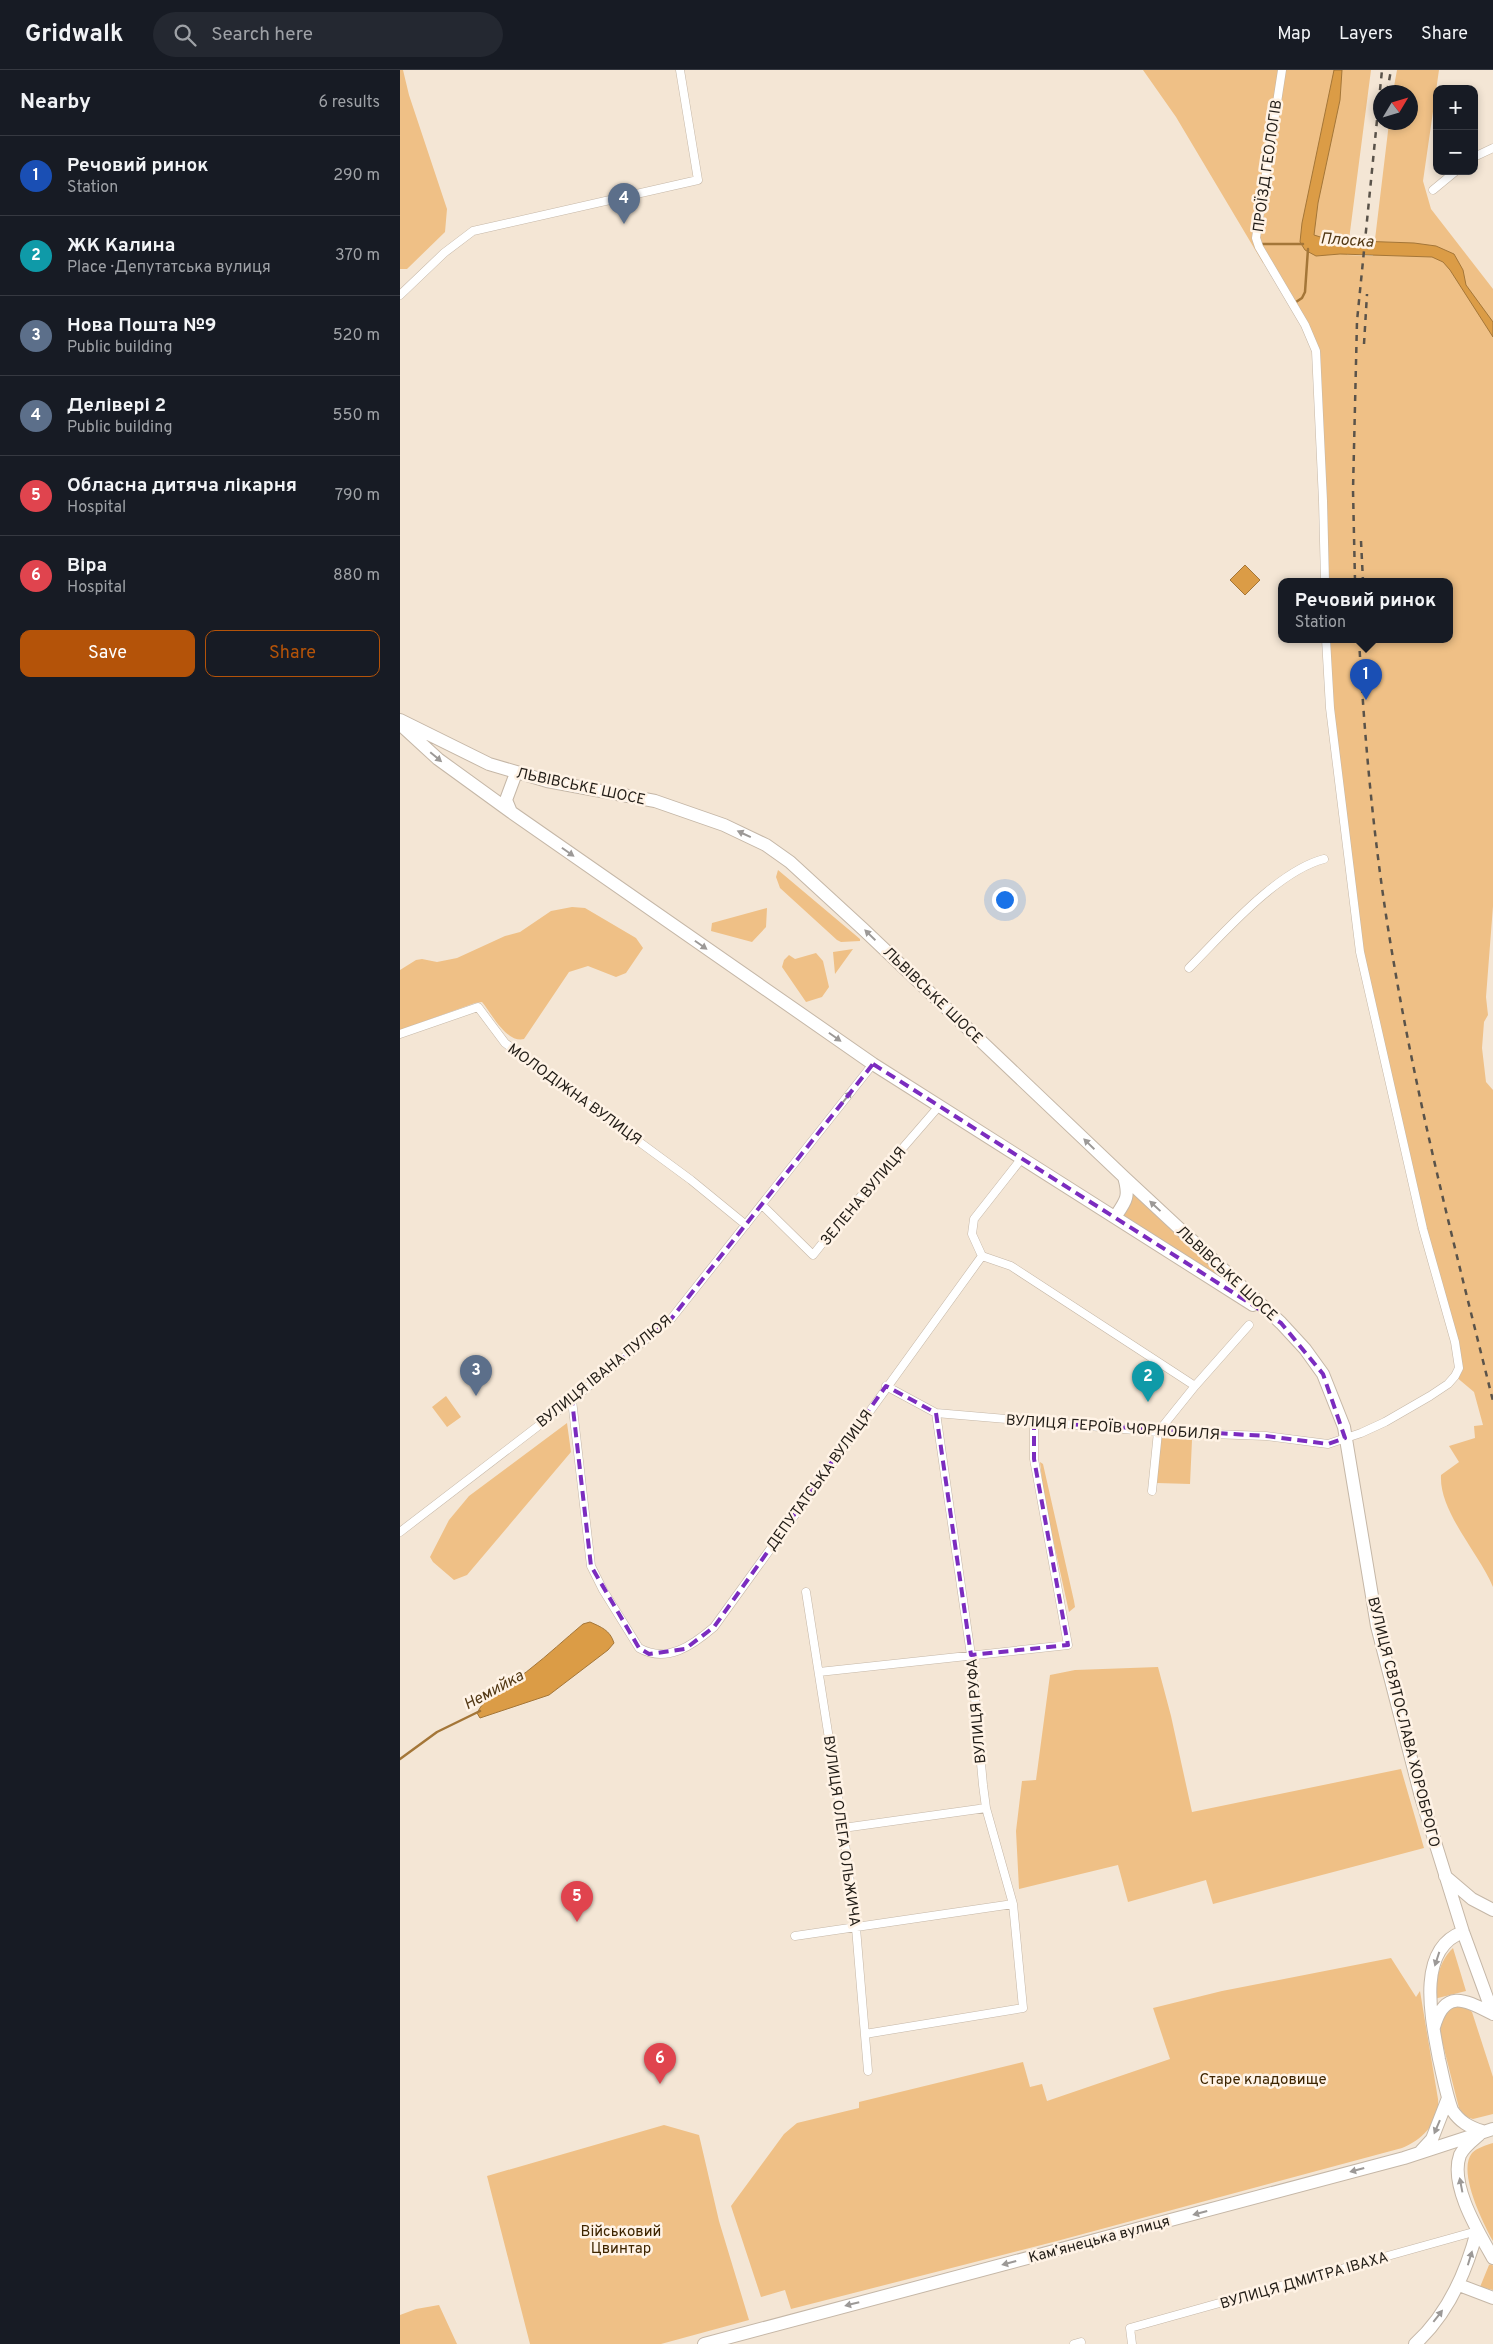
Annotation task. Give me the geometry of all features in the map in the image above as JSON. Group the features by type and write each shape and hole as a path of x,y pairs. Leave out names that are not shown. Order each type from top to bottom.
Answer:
{"main road":[{"name":"ЛЬВІВСЬКЕ ШОСЕ","path":"400,720 489,764 547,781 655,801 724,825 766,844 790,862 863,929 1124,1178 1281,1323"},
{"name":"ЛЬВІВСЬКЕ ШОСЕ","path":"400,724 438,759 511,812 873,1064 1281,1323"},
{"path":"511,812 506,800 516,773"},
{"path":"1115,1217 1126,1201 1128,1194 1124,1178"},
{"name":"ВУЛИЦЯ СВЯТОСЛАВА ХОРОБРОГО","path":"1281,1323 1305,1349 1323,1374 1336,1404 1345,1438 1377,1626 1420,1797 1463,1932 1493,2014"},
{"path":"1445,1876 1472,1899 1493,1910"},
{"path":"1463,1932 1452,1936 1439,1952 1429,1998 1433,2030 1448,2098 1458,2118 1470,2127 1487,2130"},
{"path":"1433,2030 1438,2014 1444,2006 1455,2000 1463,2000 1493,2014"},
{"path":"1420,2152 1432,2139 1448,2098"},
{"path":"1487,2130 1462,2151 1458,2165 1461,2190 1477,2231 1493,2258"},
{"name":"Камʼянецька вулиця","path":"704,2344 1420,2152 1487,2130"},
{"path":"1414,2344 1446,2305 1459,2285 1470,2259 1477,2231"},
{"path":"1459,2285 1493,2298"}],"street":[{"path":"400,295 444,253 472,231 698,180 680,70"},
{"name":"ПРОЇЗД ГЕОЛОГІВ","path":"1282,70 1256,233 1259,247 1305,325 1316,351 1324,501 1325,578"},
{"path":"1478,155 1493,148"},
{"path":"1433,190 1451,175"},
{"name":"ВУЛИЦЯ ГЕРОЇВ ЧОРНОБИЛЯ","path":"886,1386 936,1413 1158,1432 1266,1436 1328,1444 1384,1422 1430,1396 1448,1384 1459,1368 1455,1342 1420,1220 1360,952 1330,704 1326,643"},
{"path":"1189,968 1234,923 1283,880 1324,859"},
{"name":"МОЛОДІЖНА ВУЛИЦЯ","path":"400,1034 478,1007 505,1043 684,1175 746,1225"},
{"name":"ВУЛИЦЯ ІВАНА ПУЛЮЯ","path":"400,1532 572,1400 671,1319 873,1064"},
{"name":"ЗЕЛЕНА ВУЛИЦЯ","path":"762,1204 813,1255 849,1210 940,1105"},
{"path":"1022,1158 974,1218 972,1234 982,1256 1011,1266 1195,1386"},
{"name":"ДЕПУТАТСЬКА ВУЛИЦЯ","path":"572,1400 591,1566 603,1590 639,1648 649,1654 670,1654 685,1649 714,1627 886,1386 982,1256"},
{"path":"1152,1491 1158,1432 1195,1386 1249,1325"},
{"name":"ВУЛИЦЯ РУФА","path":"864,2034 1023,2008 1012,1904 986,1808 971,1654 936,1413"},
{"path":"819,1672 971,1654 1068,1645 1034,1459 1034,1422"},
{"name":"ВУЛИЦЯ ОЛЕГА ОЛЬЖИЧА","path":"806,1592 843,1828 856,1928 868,2071"},
{"path":"843,1828 986,1808"},
{"path":"795,1936 1012,1904"},
{"name":"ВУЛИЦЯ ДМИТРА ІВАХА","path":"1132,2344 1130,2328 1477,2231"}],"highlighted area":[{"path":"873,1064 1281,1323 1323,1374 1345,1438 1328,1444 1266,1436 1034,1422 1034,1459 1068,1645 971,1655 936,1413 886,1386 714,1627 685,1649 649,1654 639,1648 591,1566 572,1400 671,1319"}],"green space":[{"path":"400,70 403,70 409,95 447,209 445,232 407,269 400,269"},
{"path":"1143,70 1371,70 1347,255 1373,256 1388,130 1418,130 1418,85 1394,85 1397,70 1439,70 1437,85 1433,85 1433,112 1423,181 1431,209 1493,289 1493,906 1486,997 1488,1015 1484,1022 1482,1048 1486,1082 1493,1090 1493,1587 1453,1518 1442,1489 1441,1475 1459,1462 1449,1446 1475,1438 1474,1426 1483,1425 1474,1392 1455,1376 1459,1367 1423,1229 1360,952 1326,643 1453,643 1453,578 1325,578 1316,351 1266,261 1263,263 1176,117"},
{"path":"778,870 860,939 860,941 841,942 837,940 780,888 776,877"},
{"path":"572,907 585,908 636,938 643,948 626,973 616,977 588,966 569,972 524,1039 511,1037 505,1032 482,1002 400,1030 400,970 416,960 422,959 437,962 457,958 505,936 520,932 551,911"},
{"path":"767,908 766,927 752,942 711,931 712,923"},
{"path":"853,949 835,974 833,952"},
{"path":"816,953 823,961 829,987 822,997 806,1002 782,967 784,960 789,955 795,959"},
{"path":"1127,1187 1281,1323 1115,1217"},
{"path":"446,1396 461,1417 447,1427 432,1407"},
{"path":"567,1423 571,1452 467,1575 454,1580 433,1562 430,1557 449,1520 469,1496"},
{"path":"1159,1438 1192,1440 1190,1484 1157,1483"},
{"path":"1040,1462 1043,1464 1074,1601 1075,1607 1069,1612 1044,1498"},
{"path":"1158,1667 1192,1812 1401,1769 1424,1848 1213,1904 1206,1880 1128,1902 1118,1865 1019,1889 1016,1831 1022,1781 1036,1780 1050,1675 1075,1670"},
{"path":"1453,1948 1466,1991 1434,1999 1441,1965"},
{"name":"Старе кладовище","path":"1391,1958 1416,1997 1420,1991 1438,2099 1438,2107 1433,2123 1423,2135 1409,2145 1057,2241 791,2309 785,2290 761,2297 731,2206 784,2134 797,2123 859,2108 859,2102 1023,2062 1030,2087 1042,2084 1047,2101 1170,2059 1153,2008 1222,1991"},
{"path":"1455,2005 1464,2006 1472,2012 1493,2077 1493,2114 1473,2119 1466,2117 1459,2108 1440,2033 1441,2019"},
{"name":"Військовий Цвинтар","path":"664,2125 699,2135 719,2221 749,2320 661,2344 530,2344 487,2176"},
{"path":"1493,2143 1493,2241 1473,2197 1469,2184 1468,2161 1472,2153 1479,2148"},
{"path":"1492,2264 1493,2290 1480,2287 1489,2265"},
{"path":"439,2305 457,2344 400,2344 400,2315 416,2309"}],"shaded area":[{"path":"1334,70 1342,70 1340,100 1318,203 1314,235 1330,240 1414,243 1436,246 1454,254 1463,270 1466,285 1493,322 1493,337 1443,262 1432,257 1340,254 1316,256 1305,250 1300,242 1302,223"},
{"path":"1245,565 1260,580 1245,595 1230,580"},
{"path":"590,1622 610,1635 614,1643 608,1650 549,1695 480,1718 477,1713 494,1693 523,1675 583,1624"}],"waterway":[{"path":"1262,244 1303,244"},
{"path":"1296,302 1302,298 1305,292 1308,249"},
{"name":"Немийка","path":"400,1759 437,1732 480,1711"}],"railway":[{"path":"1355,578 1353,490 1357,321 1382,70"},
{"path":"1388,85 1391,70"},
{"path":"1364,344 1367,294"},
{"path":"1361,541 1363,578"},
{"path":"1359,643 1372,802 1381,883 1394,964 1427,1129 1493,1401"}],"place":[{"name":"Делівері 2","path":"624,224"},
{"name":"Речовий ринок","path":"1366,700"},
{"name":"Нова Пошта №9","path":"476,1396"},
{"name":"ЖК Калина","path":"1148,1402"},
{"name":"Обласна дитяча лікарня","path":"577,1922"},
{"name":"Віра","path":"660,2084"}],"water label":[{"name":"Плоска","path":"1347,239"}]}
